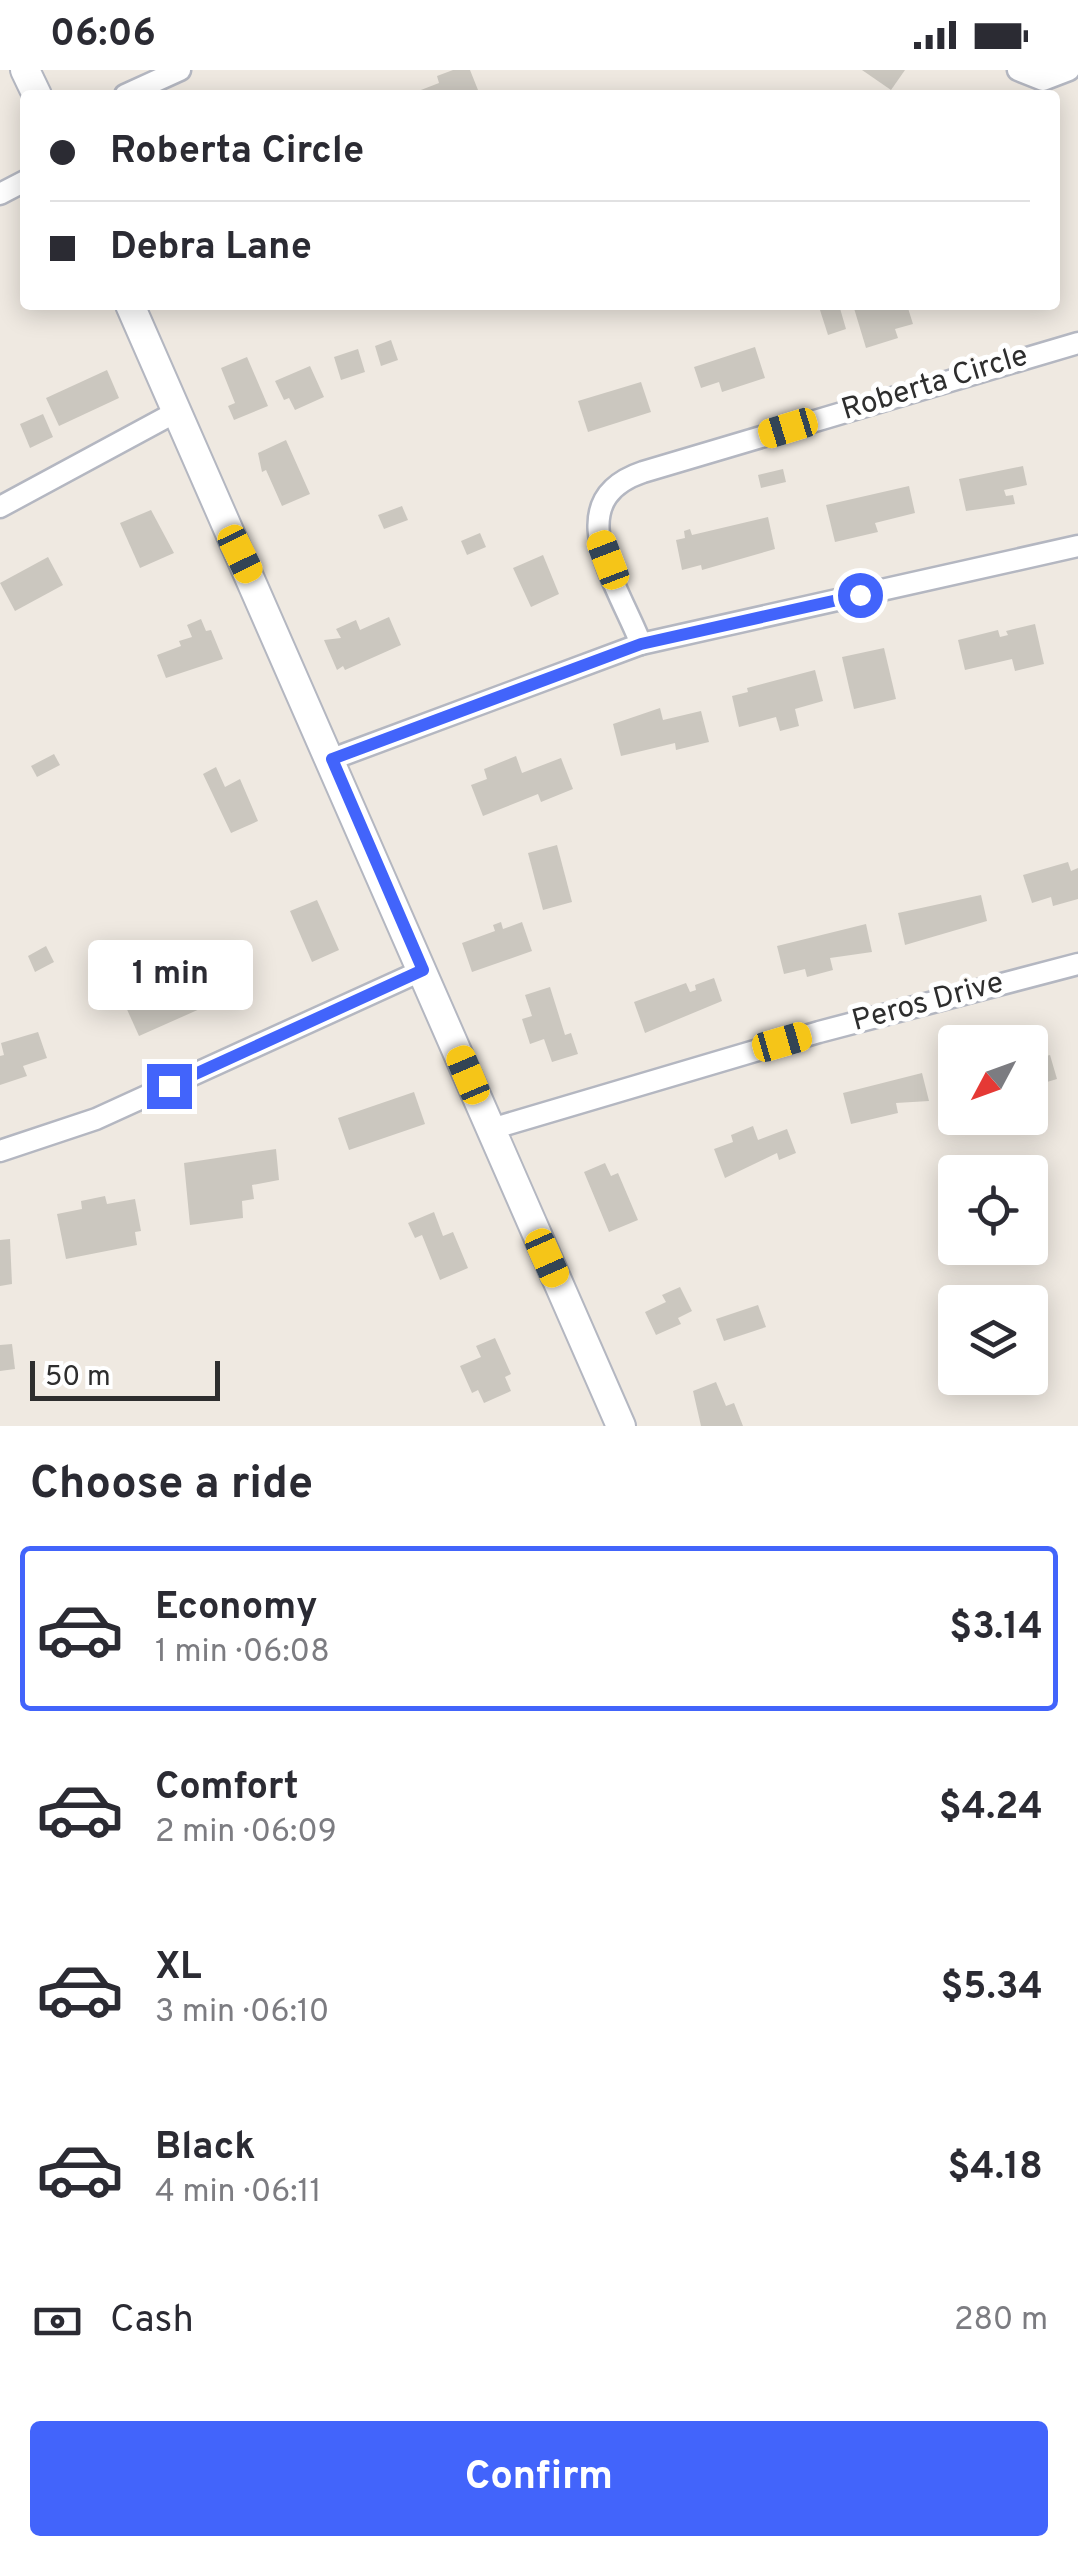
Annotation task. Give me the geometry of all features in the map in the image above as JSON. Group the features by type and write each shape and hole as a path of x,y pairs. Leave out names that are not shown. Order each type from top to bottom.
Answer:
{"street":[{"path":"136,90 180,70"},
{"path":"1018,70 1043,80 1069,70"},
{"path":"132,310 621,1426"},
{"name":"Roberta Circle","path":"641,644 597,532 600,502 614,487 643,472 1078,342"},
{"path":"0,507 176,412"},
{"path":"332,759 641,644 1078,546"},
{"name":"Peros Drive","path":"491,1129 819,1032 1078,964"},
{"path":"0,1152 96,1119 423,970"}],"building":[{"path":"453,70 470,70 478,90 421,90 439,83 437,76"},
{"path":"862,70 905,70 891,90"},
{"path":"820,310 840,310 846,329 828,335"},
{"path":"855,310 909,310 913,324 895,329 898,338 866,348"},
{"path":"391,340 398,360 381,366 375,346"},
{"path":"755,347 765,378 722,392 719,382 701,388 694,367"},
{"path":"358,349 365,372 341,380 334,357"},
{"path":"247,357 268,406 234,420 228,406 235,403 221,368"},
{"path":"310,366 324,397 295,410 289,398 284,400 275,381"},
{"path":"107,370 119,398 59,426 46,398"},
{"path":"641,382 651,412 588,432 578,401"},
{"path":"43,414 53,437 30,448 20,424"},
{"path":"286,440 310,494 282,506 266,470 262,472 258,453"},
{"path":"1023,466 1027,485 1004,490 1006,496 1013,495 1015,504 966,511 959,479"},
{"path":"783,469 786,482 761,488 758,475"},
{"path":"909,486 915,513 875,523 878,532 835,542 826,505"},
{"path":"402,506 408,520 384,529 378,515"},
{"path":"151,510 174,553 140,568 120,523"},
{"path":"768,517 775,549 702,570 701,565 682,570 676,540 685,538 684,531 690,529 692,535"},
{"path":"480,533 486,547 467,555 461,541"},
{"path":"543,555 559,594 531,607 513,568"},
{"path":"48,557 63,585 15,611 0,583"},
{"path":"389,617 401,645 337,670 324,640 341,638 336,629 356,620 360,630"},
{"path":"201,619 206,631 211,630 223,659 166,678 157,655 192,637 187,625"},
{"path":"1035,624 1044,664 1015,671 1012,659 965,670 958,640 998,630 1000,637 1008,635 1006,631"},
{"path":"884,648 896,699 854,709 842,657"},
{"path":"815,670 823,701 795,709 799,726 780,731 776,717 739,727 732,696 748,692 747,688"},
{"path":"660,708 663,720 701,711 709,742 676,750 675,743 621,756 613,724"},
{"path":"54,754 60,765 37,777 31,766"},
{"path":"516,756 522,773 561,758 573,789 541,802 538,794 483,816 471,785 487,779 484,769"},
{"path":"216,767 225,787 240,779 258,821 231,833 203,774"},
{"path":"557,845 572,902 543,910 528,853"},
{"path":"1068,862 1071,871 1078,868 1078,899 1053,906 1051,897 1032,903 1023,875"},
{"path":"981,895 987,921 905,945 898,913"},
{"path":"317,900 339,950 312,962 290,911"},
{"path":"501,922 503,929 522,922 532,951 472,972 462,943 495,931 493,925"},
{"path":"866,924 872,952 830,958 833,970 807,977 805,969 784,974 777,946"},
{"path":"46,946 54,962 35,972 28,956"},
{"path":"197,973 211,1004 139,1036 125,1005"},
{"path":"714,978 722,1001 645,1033 634,1002 686,983 690,992 696,990 695,985"},
{"path":"550,987 565,1035 571,1033 578,1054 552,1062 544,1039 530,1044 522,1019 532,1016 525,995"},
{"path":"38,1032 47,1058 23,1066 27,1076 0,1085 0,1056 4,1055 1,1043"},
{"path":"1048,1056 1057,1079 1048,1082"},
{"path":"922,1073 929,1101 896,1103 898,1113 851,1124 843,1093"},
{"path":"414,1092 425,1124 349,1150 338,1118"},
{"path":"753,1126 758,1140 787,1129 796,1153 779,1160 777,1153 725,1178 714,1149 733,1142 731,1135"},
{"path":"276,1149 279,1180 252,1185 254,1199 242,1201 243,1218 190,1225 184,1163"},
{"path":"605,1163 611,1176 618,1173 638,1220 609,1232 584,1172"},
{"path":"105,1196 107,1204 135,1199 141,1231 135,1232 137,1245 66,1259 57,1214 82,1209 81,1201"},
{"path":"434,1212 443,1236 453,1232 468,1268 440,1280 422,1235 415,1238 408,1223"},
{"path":"10,1239 12,1284 0,1286 0,1240"},
{"path":"680,1287 692,1311 678,1318 681,1324 656,1335 645,1312 666,1302 662,1295"},
{"path":"758,1305 766,1327 724,1341 716,1319"},
{"path":"495,1338 511,1374 505,1377 511,1391 484,1403 478,1390 472,1393 460,1366 481,1357 476,1346"},
{"path":"12,1344 15,1369 0,1371 0,1345"},
{"path":"716,1382 726,1406 734,1403 743,1426 701,1426 693,1391"}],"route":[{"path":"169,1086 423,970 332,759 641,644 860,595"}]}
